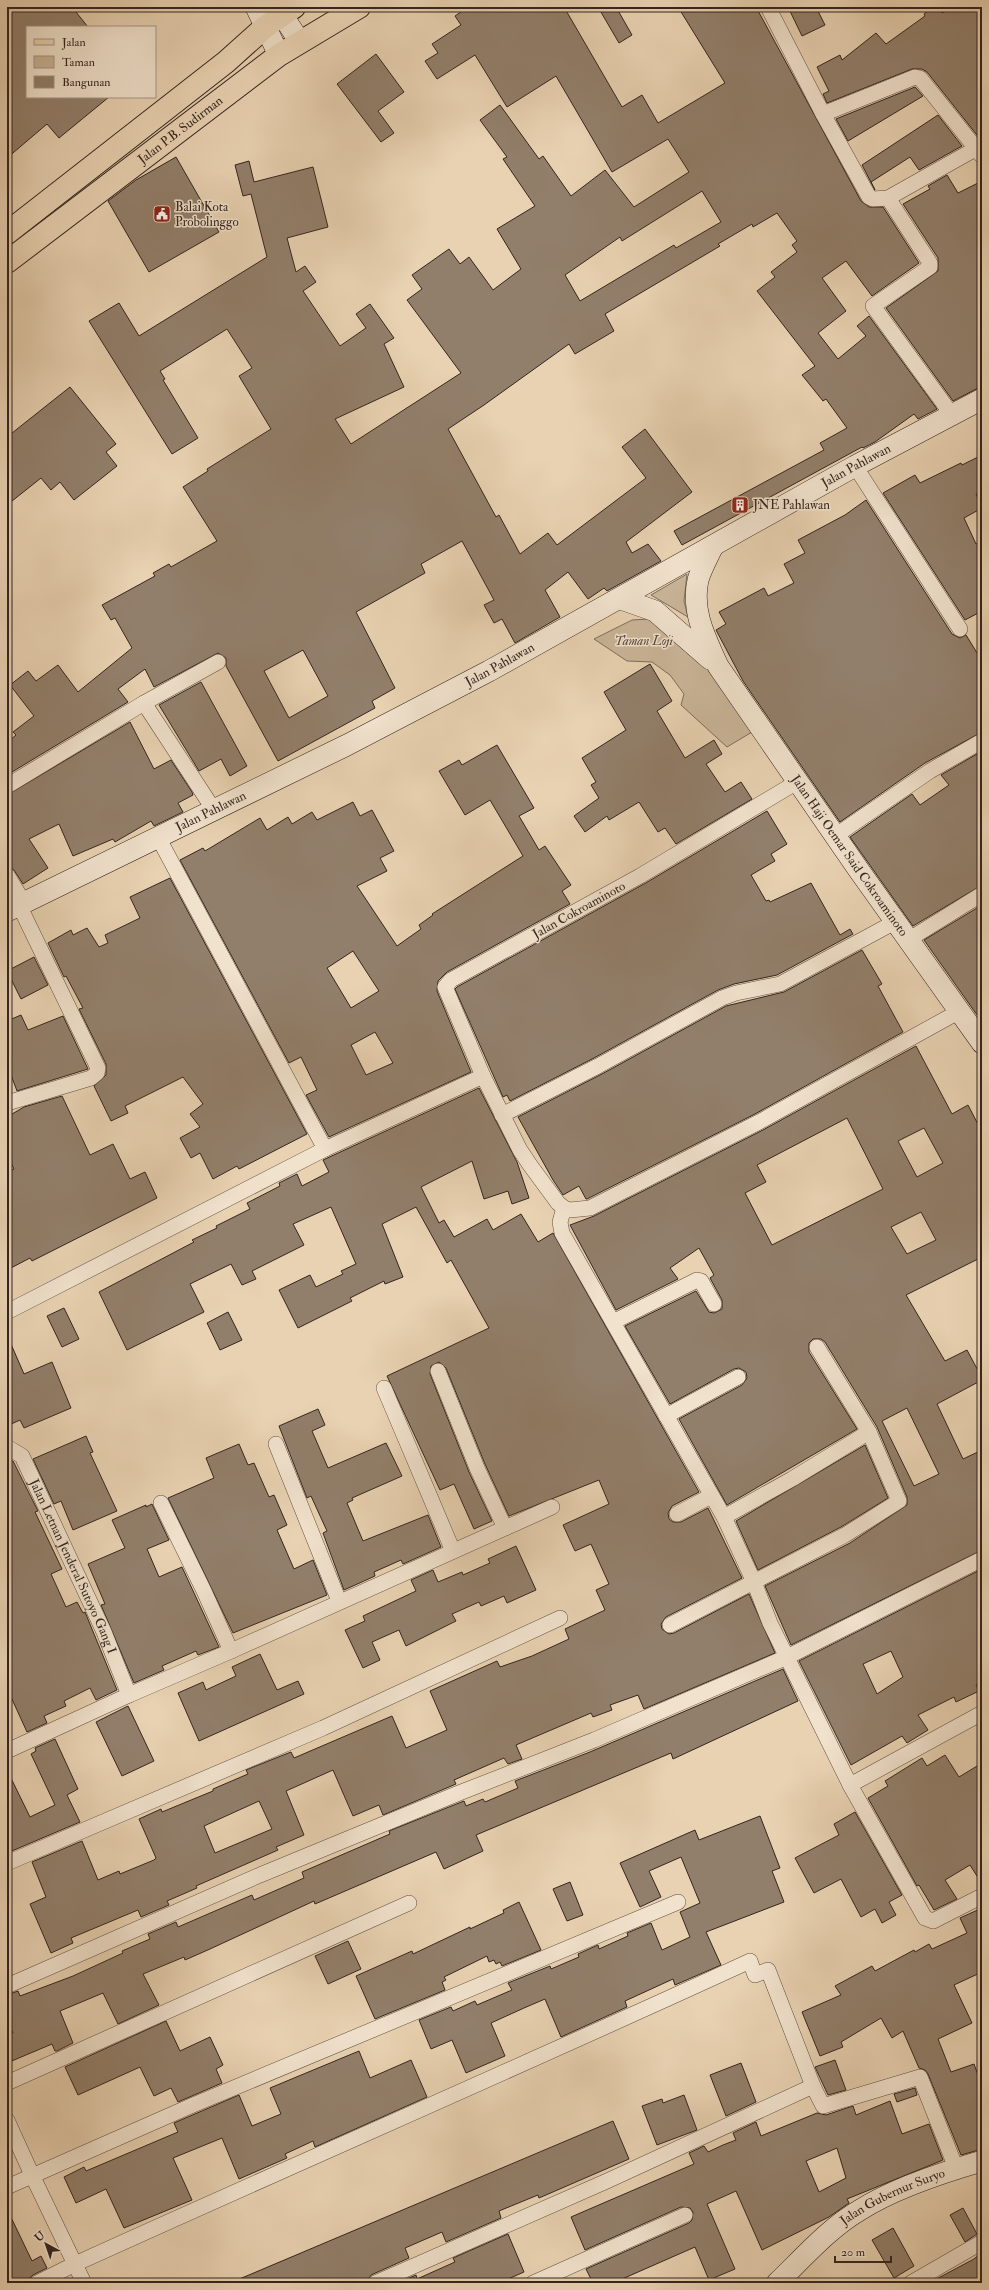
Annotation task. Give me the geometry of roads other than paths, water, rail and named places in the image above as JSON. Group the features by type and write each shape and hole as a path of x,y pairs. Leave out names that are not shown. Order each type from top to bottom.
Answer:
{"main road":[{"path":"256,7 264,27 280,55"},
{"name":"Jalan P.B. Sudirman","path":"7,262 280,55 359,7"},
{"path":"285,9 300,42"},
{"name":"Jalan P.B. Sudirman","path":"7,233 226,62 285,9"},
{"path":"122,144 137,163"},
{"name":"Jalan Pahlawan","path":"17,906 361,737 620,599 855,466 982,399"},
{"path":"713,546 698,579 696,601 702,630 718,666"},
{"path":"620,599 655,611 718,666"},
{"name":"Jalan Haji Oemar Said Cokroaminoto","path":"718,666 895,922 982,1043"},
{"name":"Jalan Gubernur Suryo","path":"778,2283 844,2220 859,2210 876,2200 956,2168 982,2161"}],"street":[{"path":"768,7 823,114 869,197 873,199 888,198 979,152 920,78 915,77 823,114"},
{"path":"888,198 930,263 930,267 873,306 952,415"},
{"path":"855,466 960,629"},
{"path":"7,786 144,703 218,662"},
{"path":"144,703 214,810"},
{"path":"835,836 930,771 982,741"},
{"name":"Jalan Cokroaminoto","path":"483,1076 445,990 445,987 451,980 634,879 797,782"},
{"path":"158,837 325,1149"},
{"path":"7,875 17,906 98,1068 97,1073 91,1078 7,1103"},
{"path":"908,940 982,894"},
{"path":"502,1115 598,1066 722,998 736,993 780,984 895,922"},
{"path":"7,1312 325,1149 483,1076 502,1115 530,1165 558,1202 564,1208 570,1210 590,1208 759,1122 960,1011"},
{"path":"564,1208 560,1222 562,1232 724,1517 754,1582 770,1623 850,1785 925,1918 933,1921 982,1896"},
{"path":"613,1322 697,1280 701,1280 714,1304"},
{"path":"670,1625 845,1535 899,1501 869,1432 817,1347"},
{"path":"438,1371 477,1468 505,1528"},
{"path":"666,1416 738,1377"},
{"path":"384,1388 453,1551"},
{"path":"724,1517 792,1480 869,1432"},
{"path":"276,1444 339,1601"},
{"name":"Jalan Letnan Jenderal Sutoyo Gang I","path":"7,1447 22,1456 104,1632 129,1695"},
{"path":"677,1514 711,1496"},
{"path":"161,1503 204,1591 231,1651"},
{"path":"7,1751 129,1695 231,1651 339,1601 552,1507"},
{"path":"7,1986 268,1872 459,1793 594,1740 787,1656 982,1559"},
{"path":"7,1863 323,1728 560,1618"},
{"path":"850,1785 982,1713"},
{"path":"7,2187 193,2105 678,1902"},
{"path":"7,2083 409,1904"},
{"path":"37,2283 75,2264 402,2116 568,2045 750,1961 755,1975 768,1970 813,2086 825,2107 920,2077 956,2168"},
{"path":"374,2283 607,2181 813,2086"},
{"path":"7,2120 84,2283"},
{"path":"533,2283 685,2215"},
{"path":"911,2283 982,2242"}],"place":[{"name":"Balai Kota Probolinggo","path":"162,214"},
{"name":"JNE Pahlawan","path":"740,505"}],"park label":[{"name":"Taman Loji","path":"644,641"}]}
